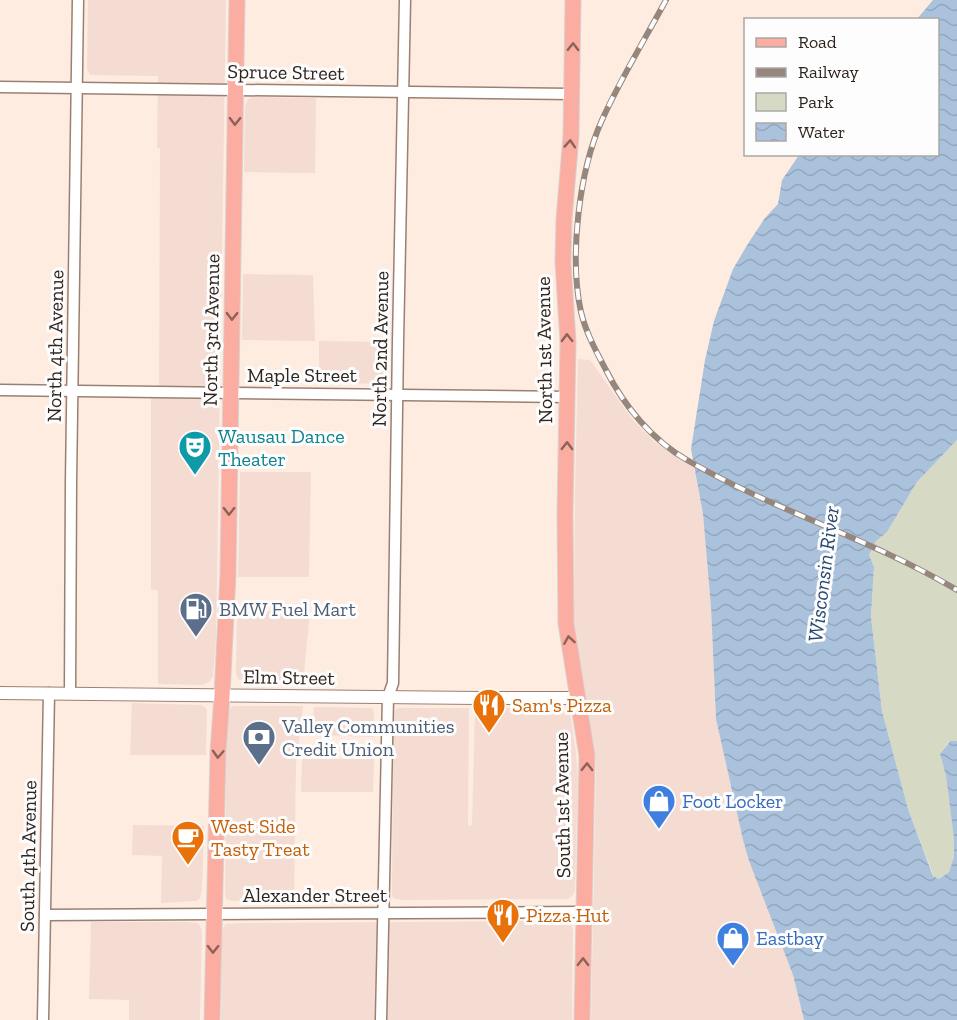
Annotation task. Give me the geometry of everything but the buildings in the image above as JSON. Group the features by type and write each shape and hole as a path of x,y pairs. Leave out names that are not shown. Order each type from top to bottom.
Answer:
{"main road":[{"name":"North 3rd Avenue","path":"212,1020 218,752 228,592 237,0"},
{"name":"North 1st Avenue","path":"573,0 571,136 563,239 563,273 567,330 566,623 578,698"},
{"name":"South 1st Avenue","path":"578,698 587,756 582,1020"}],"street":[{"name":"North 4th Avenue","path":"70,693 78,0"},
{"name":"North 2nd Avenue","path":"381,1020 388,697 393,678 405,0"},
{"name":"Spruce Street","path":"0,87 572,94"},
{"name":"Maple Street","path":"0,390 567,397"},
{"name":"Elm Street","path":"0,693 578,698"},
{"name":"South 4th Avenue","path":"43,1020 49,693"},
{"name":"Alexander Street","path":"45,915 584,912"}],"shaded area":[{"path":"88,0 226,0 216,639 213,677 203,685 158,684 158,590 151,590 151,398 159,397 158,76 90,75 87,69"},
{"path":"254,97 316,98 315,173 244,172 245,106 248,99"},
{"path":"243,274 313,275 315,341 242,340"},
{"path":"319,341 389,342 387,384 319,383"},
{"path":"578,359 590,360 633,420 656,443 694,467 703,514 711,607 716,719 749,861 793,975 804,1020 591,1020 596,763 574,617"},
{"path":"240,472 311,472 309,577 238,577"},
{"path":"237,611 310,612 303,683 250,683 238,679 236,673"},
{"path":"132,703 201,705 206,708 206,755 130,755"},
{"path":"233,706 303,706 296,765 294,900 232,901 226,899 227,718"},
{"path":"314,707 372,708 374,737 313,735"},
{"path":"398,708 469,708 468,826 472,825 475,708 561,708 570,711 578,778 575,891 572,896 568,899 401,900 393,898 393,713"},
{"path":"302,759 374,759 373,792 301,792"},
{"path":"133,825 204,826 202,890 197,901 161,903 162,856 132,855"},
{"path":"562,921 571,924 573,931 572,1020 221,1020 222,936 226,924"},
{"path":"91,922 185,922 200,925 202,932 200,1020 129,1020 129,1000 89,999"}],"green space":[{"path":"957,440 957,741 949,741 940,754 946,776 954,857 949,872 939,879 934,877 908,809 882,711 871,617 874,567 869,555 876,541 887,532 917,482"}],"water":[{"name":"Wisconsin River","path":"933,0 957,0 957,440 917,482 887,532 876,541 869,555 874,567 871,617 882,711 908,809 933,876 939,879 949,872 954,857 946,776 940,754 950,741 957,741 957,1020 804,1020 793,975 749,861 716,719 711,607 703,514 691,449 705,360 714,321 733,269 765,218 778,204 782,180 798,156 939,156 939,18 918,18"}],"railway":[{"path":"666,0 602,120 587,164 578,214 576,266 581,312 588,335 613,383 630,409 662,443 674,452 720,478 891,555 957,590"}],"place":[{"name":"Wausau Dance Theater","path":"195,476"},
{"name":"BMW Fuel Mart","path":"196,638"},
{"name":"Sam's Pizza","path":"489,734"},
{"name":"Valley Communities Credit Union","path":"259,766"},
{"name":"Foot Locker","path":"659,830"},
{"name":"West Side Tasty Treat","path":"188,866"},
{"name":"Pizza Hut","path":"503,944"},
{"name":"Eastbay","path":"733,967"}]}
